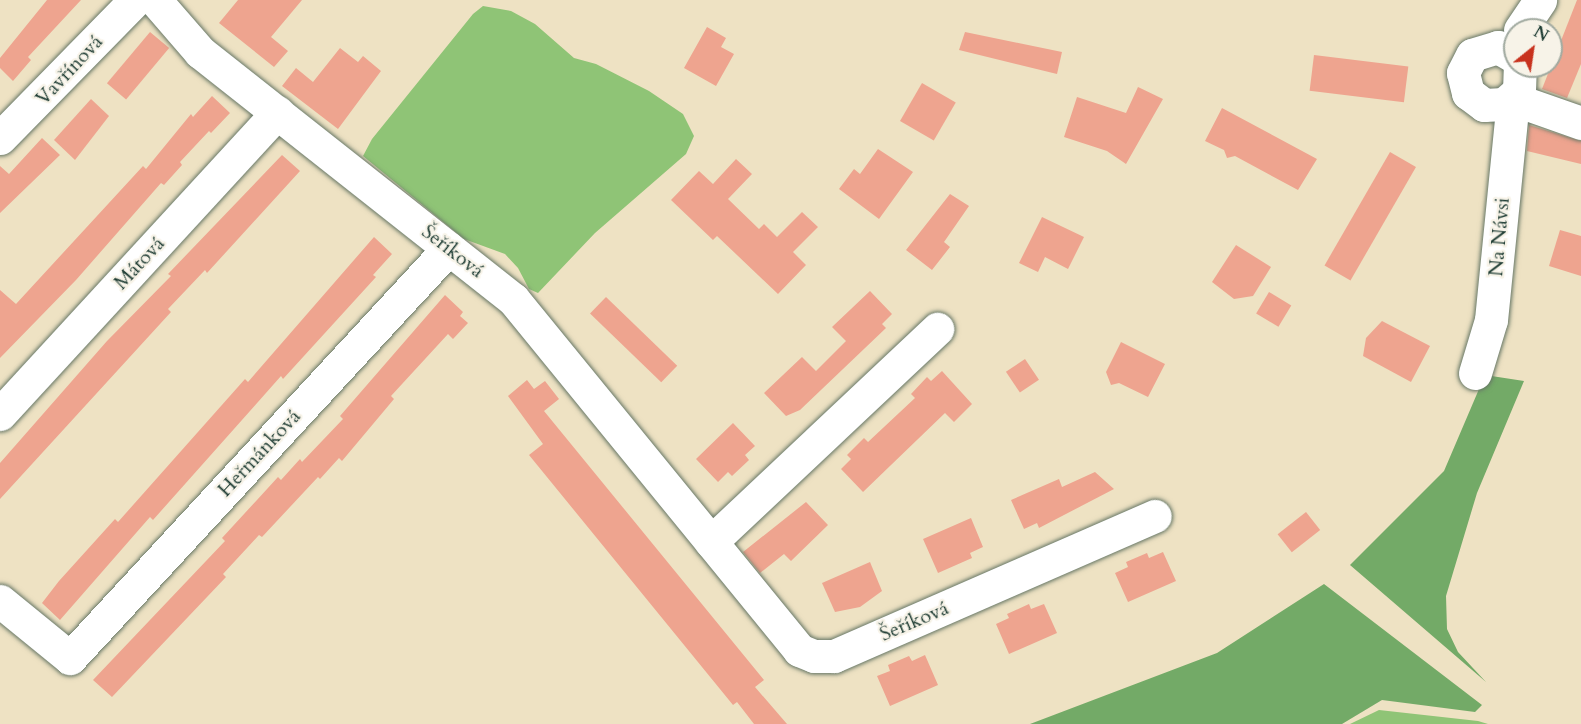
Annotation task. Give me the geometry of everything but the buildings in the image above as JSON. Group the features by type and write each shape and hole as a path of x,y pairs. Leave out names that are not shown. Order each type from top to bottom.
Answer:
{"street":[{"name":"Vavřínová","path":"0,138 135,0"},
{"name":"Šeříková","path":"155,0 200,52 513,299 799,650 814,656 834,656 1155,516"},
{"name":"Na Návsi","path":"1531,18 1540,0"},
{"path":"1503,48 1488,47 1472,55 1463,73 1468,93 1484,105 1504,104 1513,99 1581,123"},
{"name":"Na Návsi","path":"1475,373 1491,320 1513,99 1522,82 1521,78"},
{"name":"Mátová","path":"0,414 278,112"},
{"name":"Heřmánková","path":"0,601 70,658 448,248"},
{"path":"711,542 937,329"}],"green space":[{"path":"483,6 511,11 535,24 574,58 596,64 649,91 683,114 694,136 686,154 595,233 538,293 529,289 518,268 505,254 464,239 363,156 372,139 473,14"},
{"path":"1485,375 1524,381 1477,493 1446,596 1447,629 1458,652 1486,682 1350,565 1444,471"},
{"path":"1324,584 1482,705 1475,712 1382,700 1342,724 1030,724 1217,653"},
{"path":"1379,710 1478,721 1488,724 1350,724"}]}
